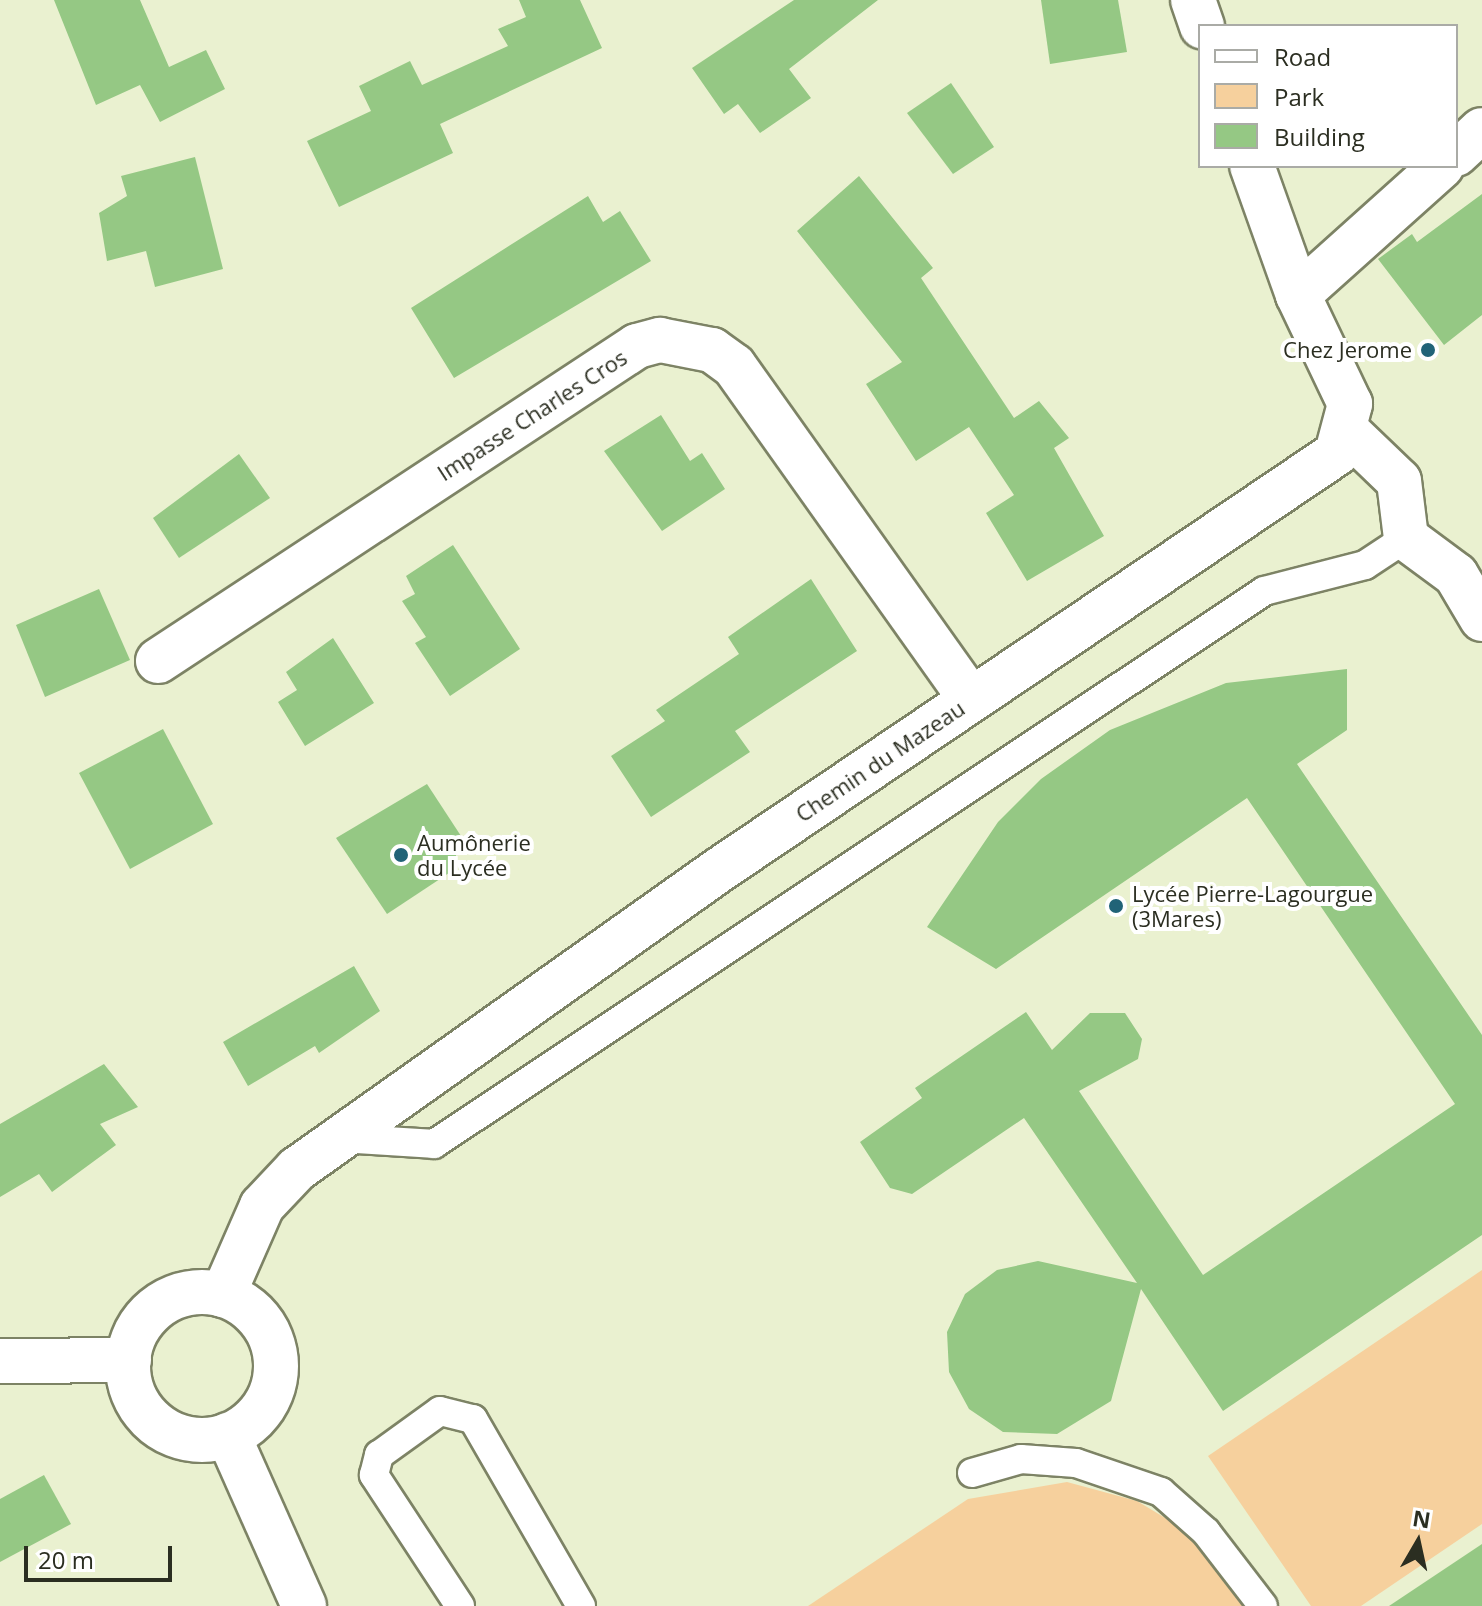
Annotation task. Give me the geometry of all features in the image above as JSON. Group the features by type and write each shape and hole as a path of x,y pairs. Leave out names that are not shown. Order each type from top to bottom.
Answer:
{"street":[{"path":"1193,0 1201,24"},
{"path":"1458,152 1482,130"},
{"path":"1253,168 1298,295 1350,404 1347,431 1399,481 1406,538 1456,575 1482,619"},
{"path":"1298,295 1440,168"},
{"name":"Impasse Charles Cros","path":"158,661 637,346 660,340 712,350 734,366 971,699"},
{"name":"Chemin du Mazeau","path":"223,1295 262,1206 339,1138 971,699 1307,475 1337,453 1347,431"},
{"path":"180,1295 223,1295 263,1323 277,1363 268,1401 228,1435 187,1438 150,1418 137,1401 129,1360 134,1339 160,1305 180,1295"},
{"path":"0,1361 129,1360"},
{"path":"228,1435 304,1606"}],"lane":[{"path":"339,1138 434,1144 1264,591 1365,565 1406,538"},
{"path":"460,1606 374,1475 379,1455 440,1411 473,1419 581,1606"},
{"path":"972,1473 1021,1459 1076,1463 1161,1492 1206,1532 1263,1606"}],"green space":[{"path":"1482,1270 1482,1524 1361,1606 1311,1606 1208,1456"},
{"path":"1067,1482 1137,1501 1172,1522 1199,1541 1248,1606 808,1606 968,1499"}],"building":[{"path":"54,0 140,0 169,67 206,50 225,89 160,122 140,85 96,105"},
{"path":"519,0 580,0 602,48 440,124 453,153 339,207 307,141 371,111 359,86 410,61 422,85 508,46 498,29 526,17"},
{"path":"794,0 878,0 789,69 811,98 760,133 738,104 724,114 692,68"},
{"path":"1041,0 1118,0 1127,52 1050,64"},
{"path":"951,83 994,147 953,174 907,113"},
{"path":"195,157 223,269 155,287 146,251 107,261 99,213 127,196 121,176"},
{"path":"859,176 933,268 921,278 1014,418 1039,401 1069,438 1054,448 1104,536 1027,581 986,513 1014,495 969,427 916,461 866,384 902,362 797,231"},
{"path":"1482,194 1482,315 1444,345 1378,259 1412,234 1417,242"},
{"path":"588,196 603,222 620,211 651,261 454,378 411,308"},
{"path":"661,415 690,461 702,453 725,489 662,531 604,451"},
{"path":"239,454 270,498 179,558 153,518"},
{"path":"453,545 520,649 450,696 415,643 426,637 402,601 415,594 406,576"},
{"path":"811,579 857,651 735,731 750,752 651,817 611,756 665,721 656,710 739,654 728,637"},
{"path":"99,589 130,660 45,697 16,625"},
{"path":"333,638 374,703 305,746 278,702 297,690 286,672"},
{"path":"1347,669 1347,730 1297,764 1482,1035 1482,1235 1223,1411 1141,1289 1111,1401 1057,1434 1003,1432 969,1409 949,1372 947,1332 965,1294 997,1270 1038,1261 1137,1283 1024,1118 912,1194 890,1188 860,1142 922,1098 915,1088 1026,1012 1052,1050 1090,1013 1125,1013 1142,1039 1138,1059 1079,1091 1203,1275 1455,1104 1247,798 996,969 927,927 998,822 1041,779 1110,730 1226,683"},
{"path":"163,729 213,824 130,869 79,773"},
{"name":"Aumônerie du Lycée","path":"427,784 461,836 452,871 387,914 336,838"},
{"path":"354,966 380,1011 319,1053 315,1046 248,1086 223,1042"},
{"path":"104,1064 138,1107 100,1124 116,1145 52,1192 39,1174 0,1197 0,1124"},
{"path":"44,1475 71,1524 0,1562 0,1499"},
{"path":"1482,1544 1482,1606 1389,1606"}],"place":[{"name":"Chez Jerome","path":"1428,350"},
{"name":"Aumônerie du Lycée","path":"401,855"},
{"name":"Lycée Pierre-Lagourgue (3Mares)","path":"1116,906"}]}
